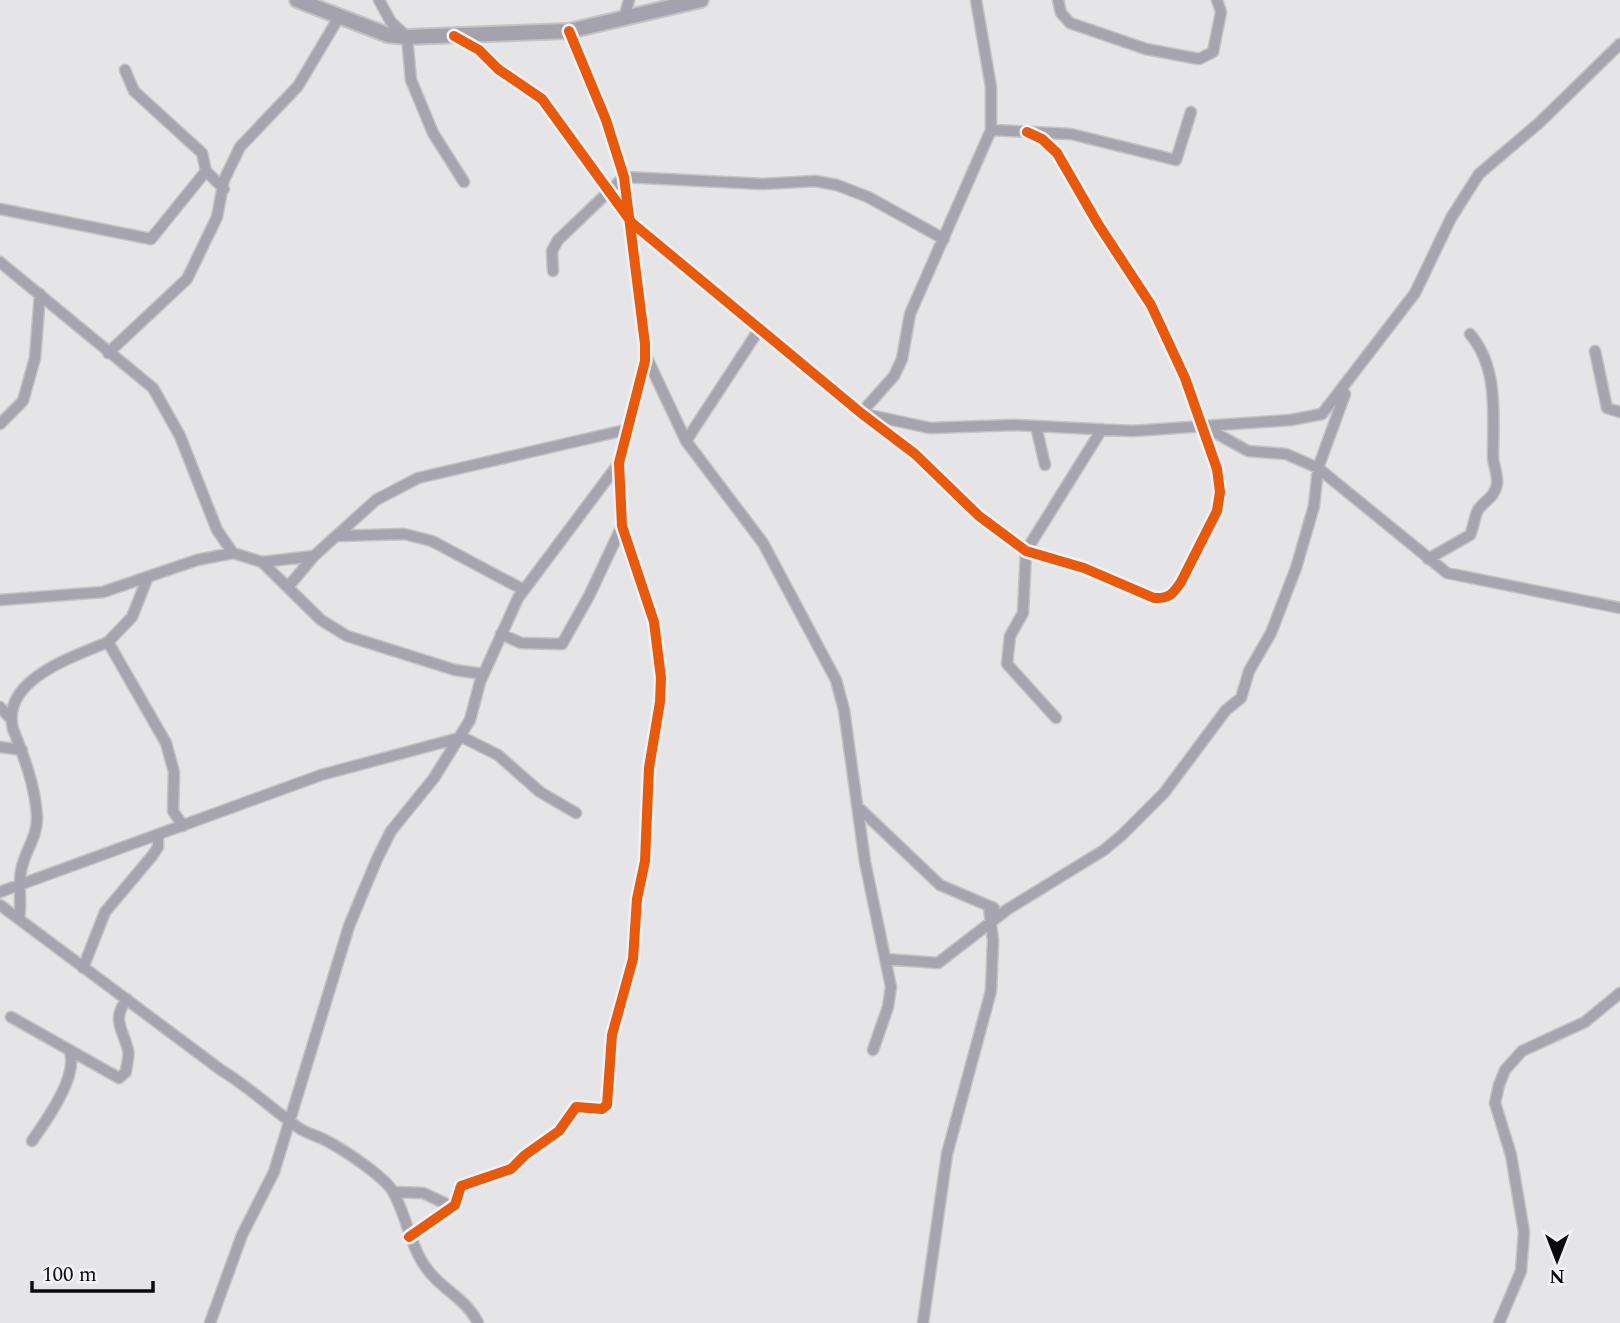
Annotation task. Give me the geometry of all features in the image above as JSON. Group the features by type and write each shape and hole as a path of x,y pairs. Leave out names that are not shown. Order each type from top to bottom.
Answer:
{"street":[{"path":"297,0 388,35 407,37 569,31 701,0"},
{"path":"379,0 391,22 407,37 411,80 433,132 464,182"},
{"path":"624,18 629,0"},
{"path":"861,413 894,376 902,359 907,322 991,130 991,87 976,0"},
{"path":"1058,0 1061,13 1070,23 1146,49 1199,60 1213,52 1221,12 1217,0"},
{"path":"108,353 187,279 217,217 225,176 240,147 298,86 339,17"},
{"path":"569,31 606,120 624,177 632,223 645,354 686,441 763,543 836,680 844,710 865,862 890,996 873,1049"},
{"path":"454,36 479,50 498,69 542,99 632,223 861,413 915,454 979,516 1026,551 1084,568 1154,598 1165,599 1174,593 1217,511 1220,492 1217,469 1180,367 1152,305 1098,224 1057,153 1042,139 1027,132"},
{"path":"861,413 930,428 1036,426 1102,429 1177,429 1307,419 1322,414 1349,383 1364,358 1415,293 1451,218 1479,174 1539,123 1620,44"},
{"path":"125,70 137,95 202,153 206,171 224,189"},
{"path":"991,130 1071,134 1176,159 1191,112"},
{"path":"0,209 150,239 206,171"},
{"path":"624,177 763,184 815,181 837,185 868,197 944,239"},
{"path":"553,271 554,244 624,177"},
{"path":"0,262 138,375 163,401 217,530 233,553"},
{"path":"0,424 23,401 36,358 40,294"},
{"path":"686,441 760,328"},
{"path":"1427,559 1470,535 1478,510 1489,499 1497,482 1493,456 1495,413 1490,382 1484,356 1470,334"},
{"path":"1595,351 1607,408 1620,412"},
{"path":"409,1237 453,1207 461,1186 511,1169 525,1155 559,1131 576,1107 602,1109 610,1097 612,1035 631,970 637,900 644,870 648,780 661,678 654,622 622,526 619,463 645,354"},
{"path":"885,959 938,963 1008,909 1104,850 1164,793 1226,710 1241,698 1250,671 1271,633 1296,568 1314,506 1318,468 1349,383"},
{"path":"1036,426 1045,465"},
{"path":"1202,426 1248,451 1286,454 1318,468 1447,573 1620,608"},
{"path":"1056,718 1007,664 1010,636 1023,613 1026,551 1102,429"},
{"path":"288,587 314,556 363,510 402,484 446,469 557,447 625,430"},
{"path":"210,1323 242,1235 270,1181 291,1121 349,926 391,831 417,801 472,716 483,674 524,590 619,463"},
{"path":"501,634 521,643 562,644 589,596 622,526"},
{"path":"337,536 404,534 432,541 524,590"},
{"path":"0,600 90,595 147,579 197,560 233,553 262,562 314,556"},
{"path":"262,562 321,620 354,639 454,670 483,674"},
{"path":"10,718 14,698 24,683 55,665 108,642 132,617 147,579"},
{"path":"108,642 166,743 174,772 173,811 183,826"},
{"path":"0,707 10,718 22,750 37,815 36,831 21,869 19,919"},
{"path":"0,892 344,768 460,737 498,755 540,792 576,813"},
{"path":"0,747 22,750"},
{"path":"857,806 940,885 989,908 1008,909"},
{"path":"83,968 105,912 152,856 159,842 158,835"},
{"path":"0,905 291,1121 335,1145 393,1192 409,1237 427,1269 458,1295 478,1323"},
{"path":"923,1323 937,1246 947,1154 991,992 992,921 989,908"},
{"path":"1499,1323 1521,1271 1524,1232 1511,1155 1495,1103 1499,1085 1505,1070 1522,1051 1586,1022 1620,993"},
{"path":"11,1017 117,1077 124,1076 128,1052 118,1021 121,1007 127,999"},
{"path":"32,1141 52,1114 72,1066 71,1052"},
{"path":"393,1192 423,1193 453,1207"}],"cycle path":[{"path":"409,1237 455,1205 461,1186 511,1169 525,1155 559,1131 576,1107 602,1109 607,1105 612,1035 633,959 637,899 645,861 649,768 660,702 661,678 654,622 622,526 619,463 645,361 645,344 624,177 606,120 569,31"},
{"path":"454,36 479,50 498,69 542,99 632,223 861,413 915,454 979,516 1026,551 1084,568 1154,598 1167,597 1181,582 1217,511 1220,492 1217,469 1185,378 1151,305 1098,224 1057,153 1042,139 1027,132"}]}
